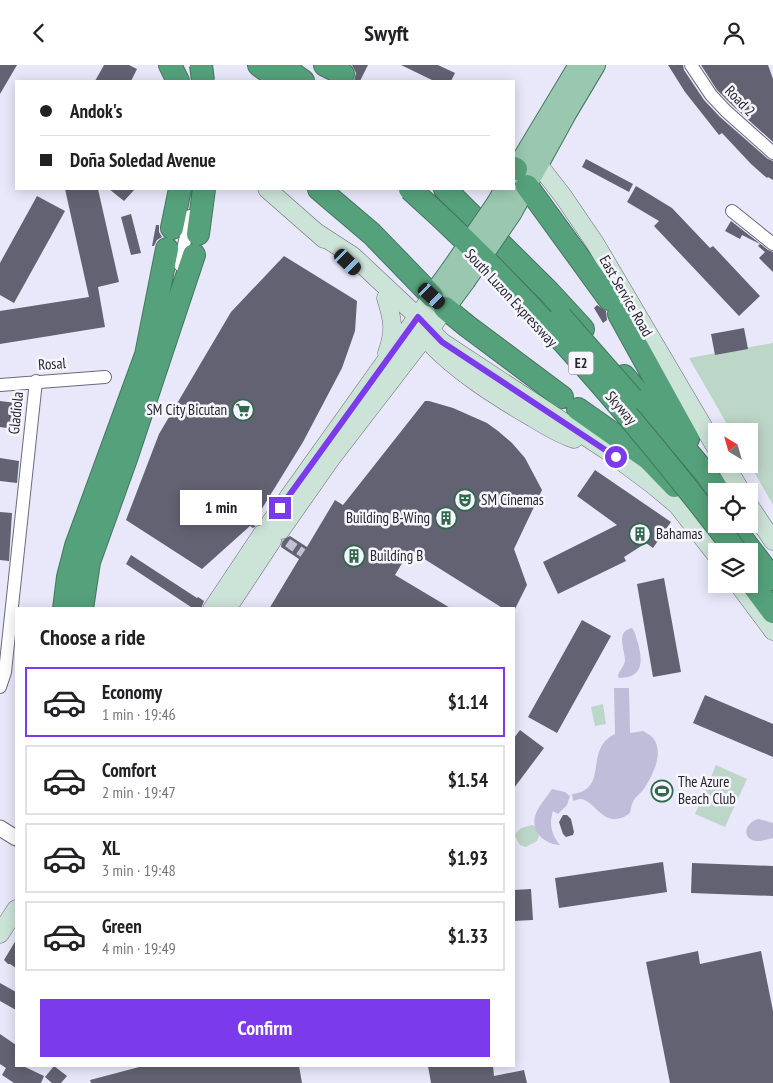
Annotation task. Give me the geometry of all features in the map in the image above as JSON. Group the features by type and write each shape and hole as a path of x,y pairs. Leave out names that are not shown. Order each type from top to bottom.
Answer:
{"highway":[{"path":"170,65 176,80"},
{"path":"190,65 203,80"},
{"path":"201,65 204,80"},
{"path":"250,65 270,80"},
{"path":"259,65 280,80"},
{"path":"281,65 302,80"},
{"path":"293,65 313,80"},
{"path":"523,168 614,306 674,411 717,477"},
{"path":"66,607 68,577 76,546 146,355 180,190"},
{"path":"82,607 89,562 128,456 196,244 204,190"},
{"path":"320,190 372,234 439,302 467,326 649,459 678,488"},
{"name":"South Luzon Expressway","path":"403,190 432,216 527,313 638,439 721,543"},
{"name":"Skyway","path":"411,190 532,307 643,433 730,543"},
{"name":"Skyway","path":"432,190 549,303 655,425 708,495"},
{"name":"South Luzon Expressway","path":"446,190 549,291 717,477"},
{"path":"738,533 773,579"},
{"path":"747,533 773,569"},
{"path":"758,580 773,600"},
{"path":"758,592 773,612"}],"main road":[{"path":"165,65 175,80"},
{"path":"515,182 579,65"},
{"path":"523,168 567,112 595,65"},
{"name":"East Service Road","path":"523,168 595,243 708,434"},
{"path":"268,190 386,298 421,327"},
{"path":"214,607 271,532 330,460 458,275 510,190"},
{"path":"316,232 354,256 421,327 444,359 506,403 567,437 601,447 633,469 677,505 708,545"},
{"path":"382,368 392,339 393,328 392,317 386,298"},
{"path":"228,607 271,532 382,368 421,327"},
{"path":"758,518 773,541"},
{"path":"745,593 773,631"},
{"path":"0,935 15,911"}],"street":[{"name":"Road 2","path":"691,65 726,111 773,153"},
{"path":"149,376 150,361 189,190"},
{"path":"66,607 74,568 149,376 184,251 195,190"},
{"path":"732,211 773,244"},
{"name":"Rosal","path":"0,385 105,377"},
{"name":"Gladiola","path":"0,687 5,672 36,381"},
{"path":"76,607 82,569 93,521"},
{"path":"0,828 15,837"}],"green space":[{"path":"773,343 773,505 755,473 758,473 758,423 726,423 689,358"},
{"path":"603,704 606,724 595,726 591,707"},
{"path":"716,765 747,779 725,827 695,814"},
{"path":"535,826 539,836 537,841 526,847 520,845 515,836 516,833 521,828"}],"water":[{"path":"632,628 640,650 641,662 637,672 633,675 619,678 618,676 625,661 622,637 627,630"},
{"path":"614,688 629,688 630,733 643,731 650,735 658,751 656,765 650,779 634,800 630,813 621,818 614,819 602,814 586,801 578,799 573,801 572,794 583,791 590,785 594,777 600,749 615,734"},
{"path":"552,789 565,792 570,796 567,805 558,814 553,811 551,825 560,845 540,837 534,822 538,809"},
{"path":"759,819 773,823 773,838 757,841 748,837 747,828 752,822"}],"building":[{"path":"0,65 17,65 0,94"},
{"path":"104,65 129,65 137,69 132,80 96,80"},
{"path":"352,65 368,65 360,80 354,80 356,73"},
{"path":"401,65 438,65 455,73 452,80 432,80"},
{"path":"668,65 683,65 684,70 704,100 720,117 768,159 773,161 773,180 767,178 751,164 722,133 719,135 685,92"},
{"path":"701,65 768,65 773,79 773,142 717,90"},
{"path":"586,159 633,184 629,192 582,167"},
{"path":"636,186 672,208 710,248 713,246 760,296 739,316 654,226 659,221 627,202"},
{"path":"65,190 98,190 119,282 98,287 105,327 0,344 0,311 89,297"},
{"path":"110,190 134,190 124,201"},
{"path":"37,196 65,211 14,303 0,295 0,263"},
{"path":"131,214 141,253 131,255 121,217"},
{"path":"731,221 773,252 773,272 759,258 765,252 758,246 760,244 742,235 740,239 725,231"},
{"path":"156,225 159,225 159,232 162,237 152,246"},
{"path":"284,256 357,301 355,331 342,368 303,442 258,515 261,517 260,524 253,528 250,526 202,569 126,520 159,434 231,312"},
{"path":"597,305 606,311 607,320 603,323 594,308"},
{"path":"744,328 748,349 715,355 711,334"},
{"path":"0,401 24,404 20,430 0,427"},
{"name":"Building B-Wing","path":"425,401 453,408 487,423 512,443 525,458 542,490 514,549 527,585 515,609 515,607 501,607 410,550 395,575 449,607 270,607 299,559 281,547 282,540 290,536 307,547 335,500 343,505"},
{"path":"0,458 19,461 17,483 0,481"},
{"name":"Bahamas","path":"595,470 671,522 653,548 646,543 624,557 626,561 558,594 543,562 617,525 577,496"},
{"path":"0,512 12,513 9,561 0,560"},
{"path":"131,555 204,601 202,607 191,607 126,564"},
{"path":"664,578 681,672 653,677 637,584"},
{"path":"582,620 611,636 557,733 528,717"},
{"path":"705,695 773,724 773,757 693,723"},
{"path":"520,730 544,748 515,787 515,737"},
{"path":"563,815 567,815 571,819 573,835 566,837 563,834 559,822"},
{"path":"663,862 667,892 559,908 555,878"},
{"path":"692,863 773,866 773,896 691,893"},
{"path":"531,889 533,920 515,921 515,890"},
{"path":"15,942 15,967 4,960"},
{"path":"698,951 700,964 761,951 773,1011 773,1083 670,1083 646,962"},
{"path":"0,983 15,991 15,1009 0,1001"},
{"path":"0,1034 15,1044 15,1067 25,1067 44,1076 41,1083 14,1083 2,1075 6,1068 0,1064"},
{"path":"53,1067 67,1076 61,1083 52,1083 45,1077"},
{"path":"139,1067 299,1067 302,1083 91,1083 90,1080"},
{"path":"428,1067 493,1067 494,1076 524,1070 527,1083 431,1083"}],"tunnel":[{"path":"254,520 303,553"}],"place":[{"name":"SM City Bicutan","path":"243,410"},
{"name":"SM Cinemas","path":"465,500"},
{"name":"Building B-Wing","path":"446,518"},
{"name":"Bahamas","path":"640,534"},
{"name":"Building B","path":"354,556"},
{"name":"The Azure Beach Club","path":"662,791"}],"route":[{"path":"280,508 418,317 442,342 616,457"}]}
